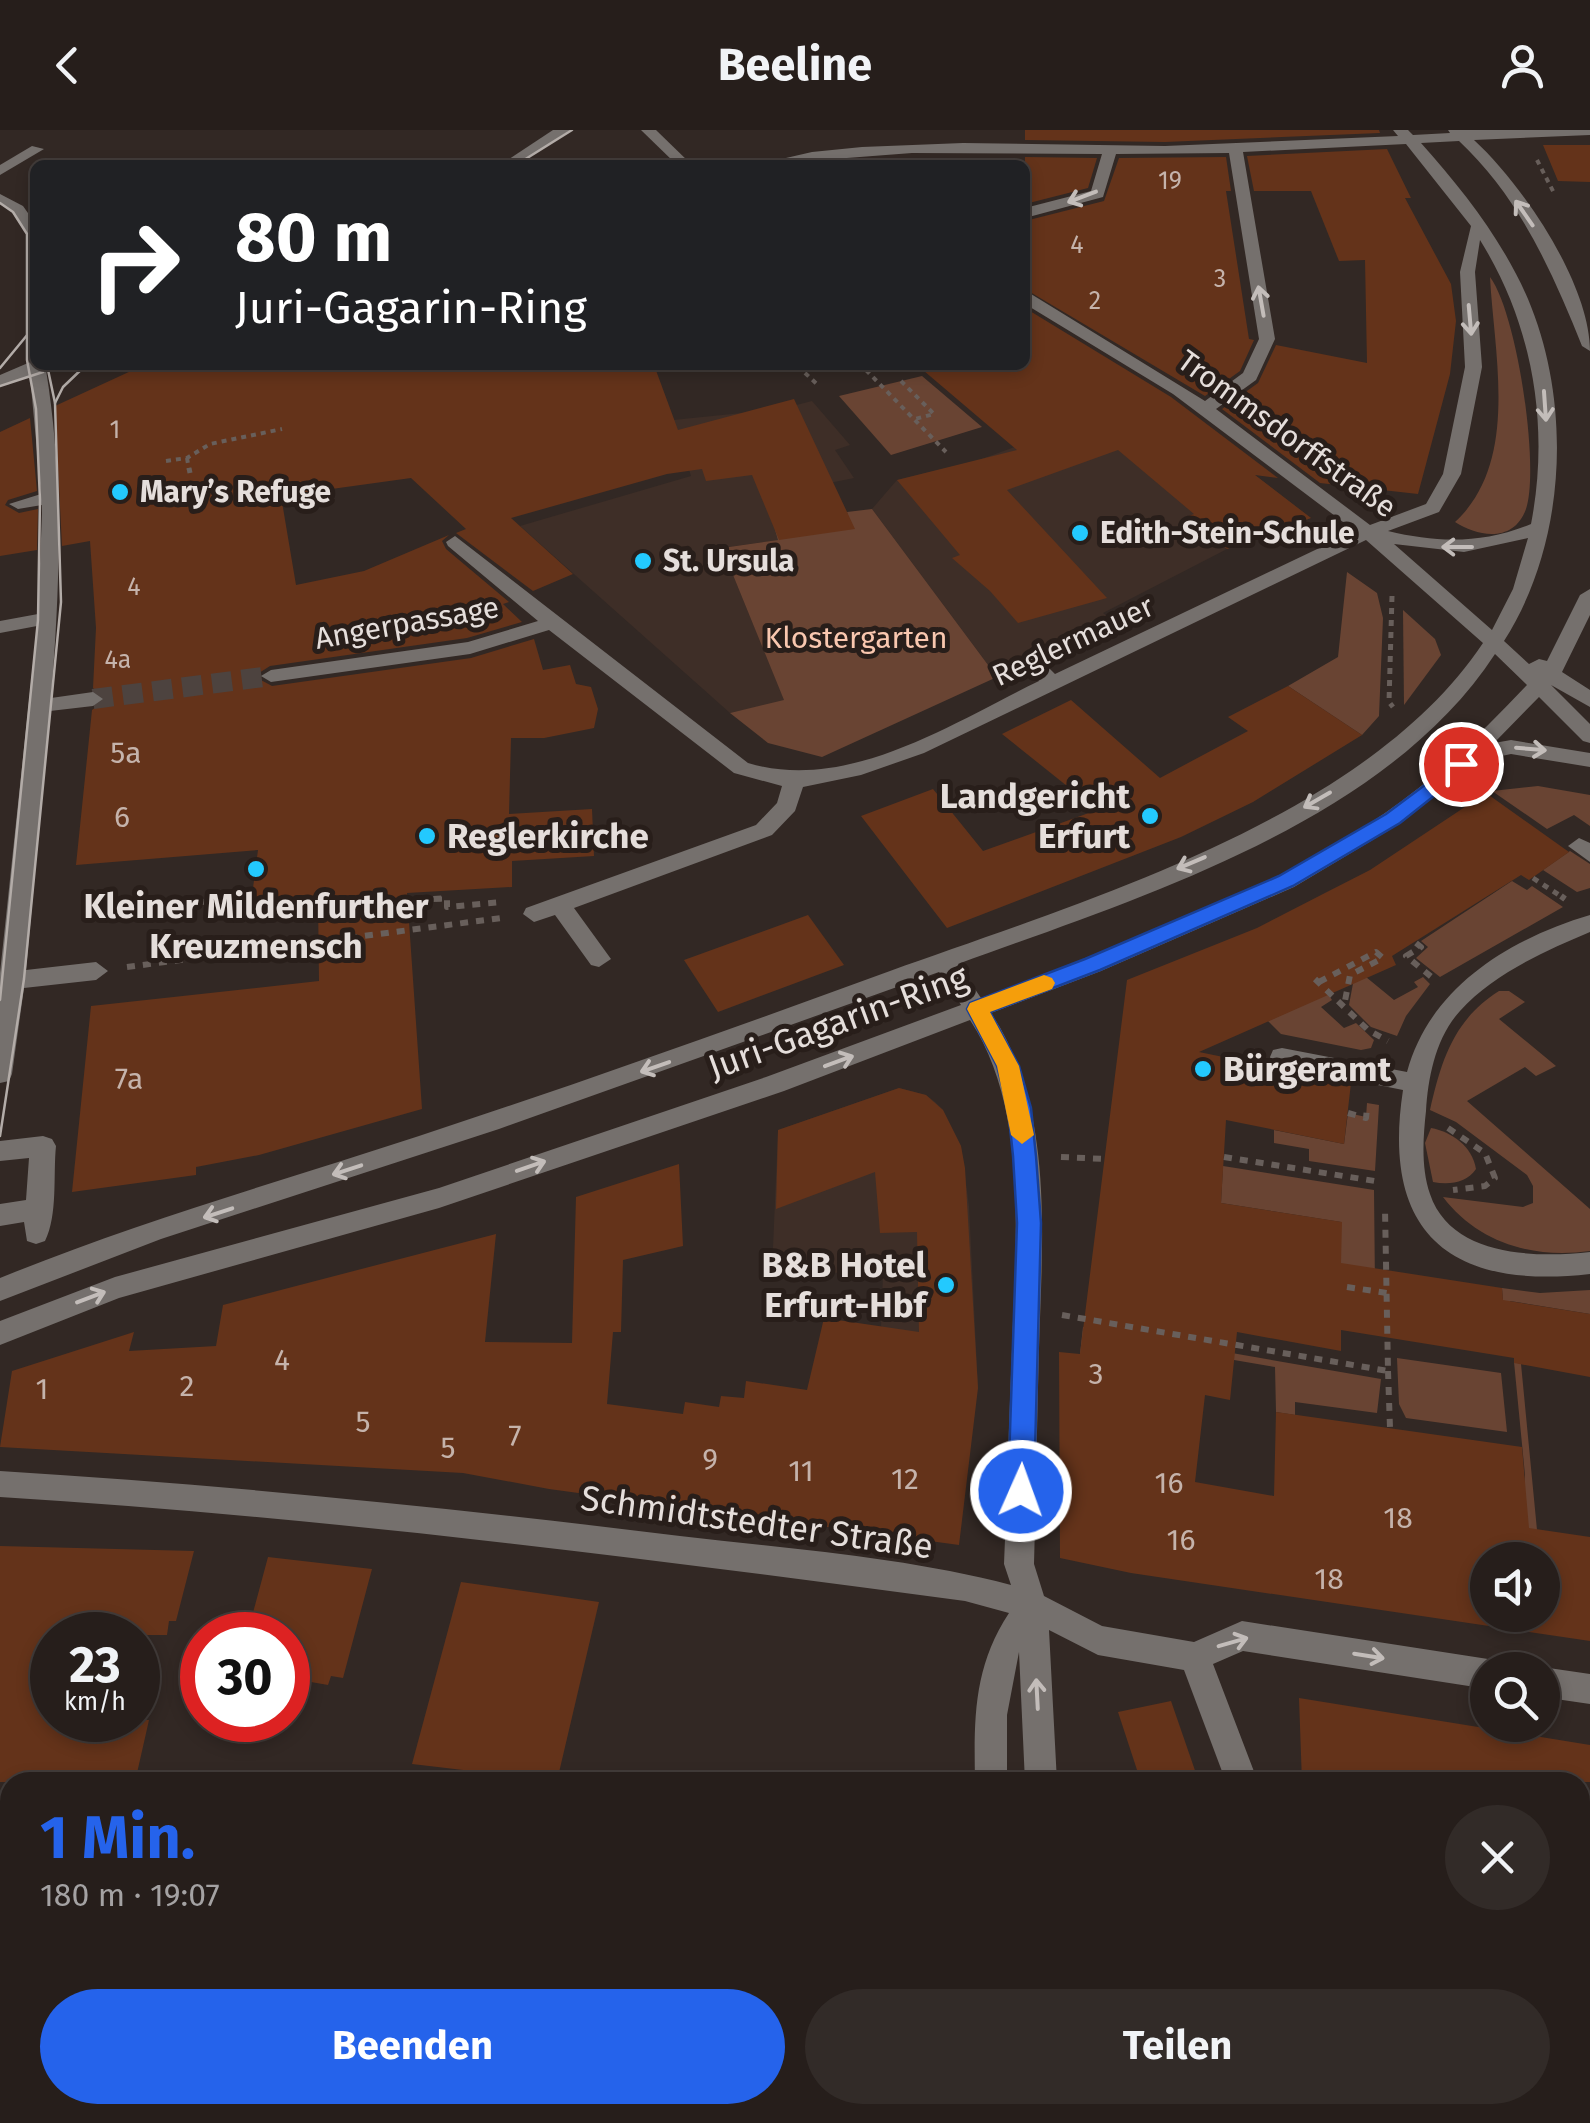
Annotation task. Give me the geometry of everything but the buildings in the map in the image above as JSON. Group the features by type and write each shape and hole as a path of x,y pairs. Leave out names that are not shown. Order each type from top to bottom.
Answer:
{"street":[{"path":"515,160 563,130"},
{"path":"648,130 680,160"},
{"path":"794,160 905,151 1170,150 1405,134 1590,131"},
{"path":"1458,133 1511,194 1556,261 1590,346"},
{"path":"1151,134 1170,150"},
{"name":"Juri-Gagarin-Ring","path":"0,1290 99,1252 696,1053 944,961 1200,859 1326,795 1420,727 1495,642 1529,576 1543,525 1547,458 1545,395 1533,332 1502,258 1405,134"},
{"path":"1208,407 1250,376 1267,339 1235,146"},
{"path":"0,171 36,148"},
{"path":"1030,212 1098,194 1110,150"},
{"path":"0,198 18,209 30,224"},
{"path":"1368,531 1426,513 1441,501 1452,472 1471,382 1474,353 1466,266 1469,244 1479,225"},
{"name":"Trommsdorffstraße","path":"1030,301 1208,407 1393,550 1495,642 1546,678 1590,700"},
{"path":"16,333 30,329"},
{"path":"0,380 30,370"},
{"path":"0,1074 49,618 48,498 40,370"},
{"path":"18,504 48,498"},
{"path":"1368,531 1409,542 1465,548 1498,544 1543,525"},
{"name":"Reglermauer","path":"455,542 552,624 741,768 794,780 854,770 916,748 1368,531"},
{"name":"Juri-Gagarin-Ring","path":"0,1333 115,1288 439,1198 775,1084 1093,965 1286,881 1393,818 1472,755 1546,678 1590,595"},
{"path":"0,627 49,618"},
{"name":"Angerpassage","path":"271,676 470,648 552,624"},
{"path":"1034,664 1052,684"},
{"name":"Trommsdorffstraße","path":"1546,678 1590,736"},
{"path":"40,706 93,699"},
{"path":"1472,755 1511,747 1590,760"},
{"path":"534,914 744,831 764,830 787,806 794,780"},
{"path":"560,905 599,959"},
{"path":"1584,915 1466,991 1438,1023 1406,1081 1411,1167 1422,1208 1431,1220 1461,1244 1511,1263 1540,1267 1590,1262"},
{"path":"944,961 978,1009 1008,1066 1019,1108 1029,1223 1019,1564 1032,1605 1040,1772"},
{"path":"7,982 96,970"},
{"path":"1282,1056 1406,1081"},
{"path":"0,1151 44,1146 38,1221 0,1216"},
{"name":"Schmidtstedter Straße","path":"0,1484 196,1495 436,1518 965,1587 1032,1605 1098,1640 1195,1657"},
{"path":"991,1772 991,1715 1001,1653 1032,1605"},
{"path":"1238,1772 1195,1657 1242,1636 1470,1671"},
{"path":"1560,1685 1590,1689"}],"path":[{"path":"866,370 946,452"},
{"path":"805,373 819,386"},
{"path":"901,381 934,414 914,419"},
{"path":"166,460 187,458 210,444 282,429"},
{"path":"187,458 190,473"},
{"path":"1393,550 1389,702 1401,717"},
{"path":"1533,878 1584,915"},
{"path":"101,914 220,900 218,916 448,898 447,906 496,902"},
{"path":"96,970 534,914"},
{"path":"1416,943 1421,947 1406,956 1442,986"},
{"path":"1344,1006 1350,976 1383,958 1376,952 1317,980 1368,1030 1403,1046 1406,1081"},
{"path":"1348,1114 1366,1118 1368,1097"},
{"path":"1224,1157 1385,1182"},
{"path":"1386,1164 1390,1428"},
{"path":"1347,1286 1387,1293"},
{"path":"1084,1318 1388,1371"}],"shaded area":[{"name":"St. Ursula","path":"812,401 850,445 835,450 854,478 834,482 775,531 779,540 722,548 785,701 730,713 520,526 691,476 673,420 781,409"},
{"name":"Edith-Stein-Schule","path":"1183,420 1311,518 1227,549 1103,613 1118,625 997,677 872,509 897,480 979,460 1045,436"},
{"name":"B&B Hotel Erfurt-Hbf","path":"899,1088 926,1095 935,1102 961,1146 969,1206 978,1387 918,1374 881,1326 883,1274 772,1271 778,1130"}],"green space":[{"path":"1490,277 1500,296 1517,355 1530,460 1526,509 1513,527 1495,534 1474,531 1455,522 1475,497 1496,439 1498,373"},
{"path":"922,376 982,427 891,455 839,396"},
{"name":"Klostergarten","path":"872,509 997,677 822,757 768,743 730,713 784,700 722,548 778,540 775,530 849,519 847,512"},
{"path":"1347,572 1377,593 1383,618 1379,716 1362,735 1288,686 1338,657"},
{"path":"1403,610 1435,639 1441,655 1404,705"},
{"path":"1538,786 1590,795 1590,826 1574,815 1547,829 1492,791"},
{"path":"1570,851 1590,864 1590,888 1577,892 1543,870"},
{"path":"1512,881 1527,890 1532,886 1563,907 1440,977 1416,958 1428,947 1421,941"},
{"path":"1366,977 1394,1000 1418,987 1414,982 1423,977 1430,984 1406,1016 1397,1036 1371,1027 1349,1005 1354,978"},
{"path":"1499,991 1509,991 1525,1002 1499,1019 1556,1066 1536,1076 1525,1067 1467,1101 1590,1209 1590,1251 1548,1252 1508,1244 1473,1226 1443,1197 1523,1207 1533,1203 1533,1186 1527,1175 1456,1122 1430,1110 1439,1075 1460,1028"},
{"path":"1328,994 1332,1000 1321,1007 1344,1028 1356,1023 1374,1040 1371,1048 1361,1050 1281,1034 1268,1021"},
{"path":"1367,1103 1379,1105 1375,1171 1309,1161 1309,1149 1274,1143 1274,1130 1344,1144 1348,1113 1366,1117"},
{"path":"1431,1128 1466,1147 1476,1169 1472,1174 1457,1182 1433,1182 1425,1143"},
{"path":"1223,1166 1374,1190 1375,1286 1341,1280 1341,1222 1221,1203"},
{"path":"1502,1288 1540,1293 1590,1290 1590,1314 1510,1301 1514,1357 1507,1356"},
{"path":"1083,1327 1381,1379 1377,1413 1295,1402 1295,1415 1276,1412 1275,1367 1234,1360 1080,1354"},
{"path":"1397,1358 1501,1373 1507,1432 1406,1418 1399,1404"},
{"path":"1514,1362 1521,1364 1537,1530 1520,1534 1525,1475"}],"tunnel":[{"path":"93,699 271,676"}],"tram line":[{"path":"524,160 572,130"},
{"path":"0,203 13,212 27,234 27,335"},
{"path":"0,368 27,335"},
{"path":"27,335 30,376"},
{"path":"48,370 55,403"},
{"path":"55,403 63,387 81,370"},
{"path":"30,376 43,372"},
{"path":"0,386 30,376"},
{"path":"0,1000 38,620 40,500 36,409 30,376"},
{"path":"0,1136 24,979 61,602 55,403"}],"slow traffic":[{"path":"1022,1135 1008,1066 978,1009 1044,983"}],"place":[{"name":"Mary’s Refuge","path":"120,492"},
{"name":"Edith-Stein-Schule","path":"1080,533"},
{"name":"St. Ursula","path":"643,561"},
{"name":"Landgericht Erfurt","path":"1150,816"},
{"name":"Reglerkirche","path":"427,836"},
{"name":"Kleiner Mildenfurther Kreuzmensch","path":"256,869"},
{"name":"Bürgeramt","path":"1203,1069"},
{"name":"B&B Hotel Erfurt-Hbf","path":"946,1285"}],"route":[{"path":"1021,1491 1029,1223 1024,1156 1019,1108 1008,1066 978,1009 1093,965 1286,881 1393,818 1461,764"}]}
